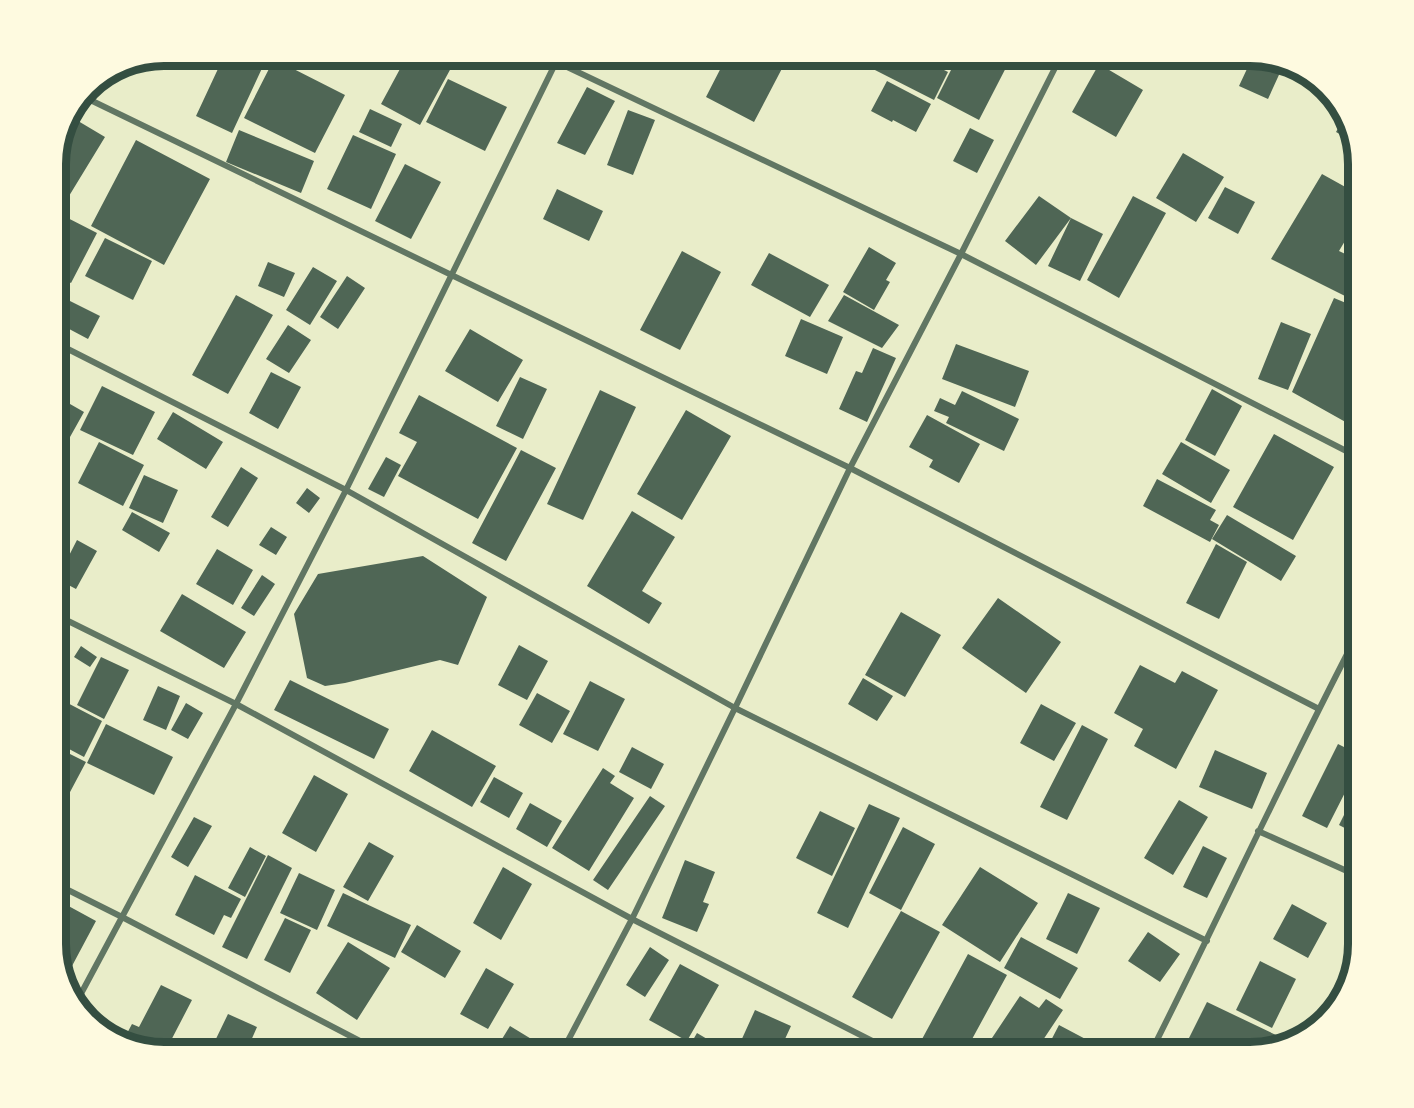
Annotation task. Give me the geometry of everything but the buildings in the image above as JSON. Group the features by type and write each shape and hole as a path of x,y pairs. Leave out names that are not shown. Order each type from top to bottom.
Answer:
{"street":[{"path":"80,995 236,704 346,490 555,66"},
{"path":"573,66 962,254 1348,451"},
{"path":"568,1042 632,919 850,468 962,254 1056,66"},
{"path":"90,100 850,468 1319,710"},
{"path":"66,348 346,490 735,708 1207,941"},
{"path":"66,620 236,704 632,919 872,1042"},
{"path":"1156,1042 1258,831 1348,654"},
{"path":"1258,831 1348,871"},
{"path":"66,889 360,1042"}]}
